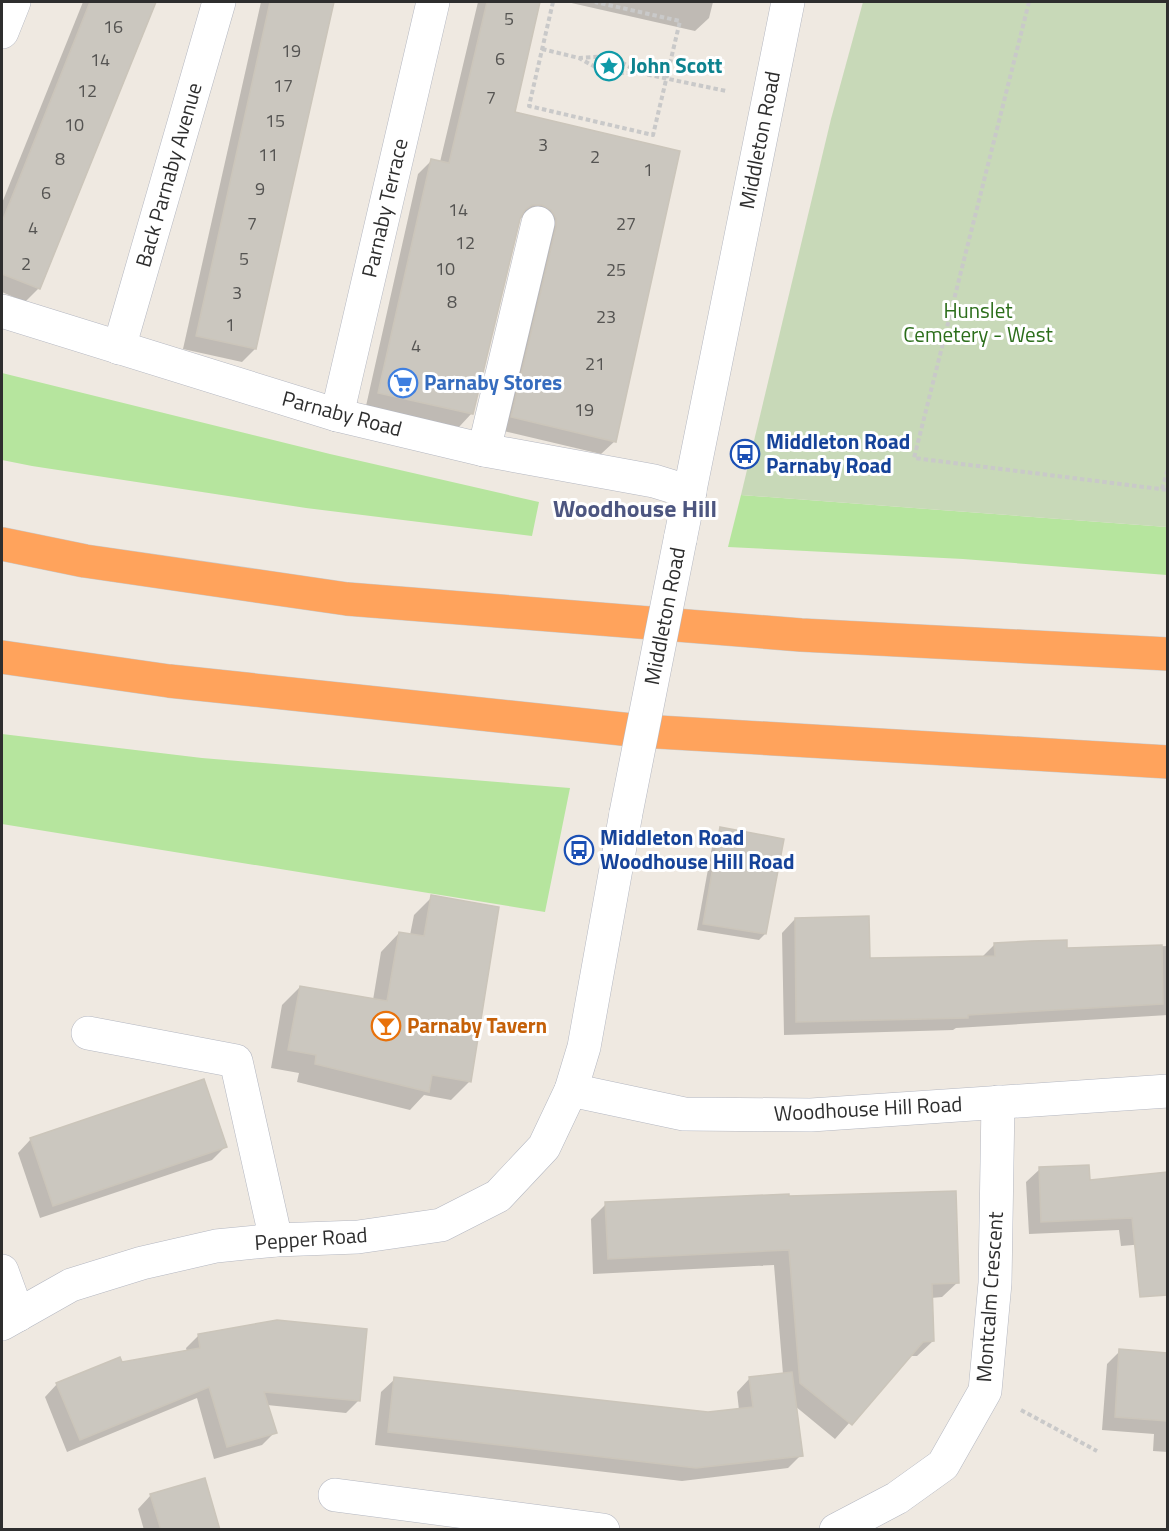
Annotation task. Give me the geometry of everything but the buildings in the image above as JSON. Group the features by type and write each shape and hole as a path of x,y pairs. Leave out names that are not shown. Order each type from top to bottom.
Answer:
{"highway":[{"path":"2,538 42,552"},
{"path":"2,544 85,561 347,599 789,635 1167,654"},
{"path":"2,657 169,681"},
{"path":"2,665 641,731 1167,762"}],"street":[{"path":"2,32 14,2"},
{"name":"Back Parnaby Avenue","path":"119,348 219,2"},
{"name":"Parnaby Terrace","path":"337,415 433,2"},
{"name":"Middleton Road","path":"571,1090 584,1047 626,813 788,2"},
{"path":"484,450 538,224"},
{"name":"Parnaby Road","path":"2,311 337,415 484,450 654,481 690,492"},
{"path":"88,1033 236,1061 276,1240"},
{"name":"Woodhouse Hill Road","path":"571,1090 684,1114 811,1115 1167,1091"},
{"name":"Pepper Road","path":"10,1319 71,1286 142,1263 216,1246 276,1240 358,1238 441,1225 498,1196 544,1147 571,1090"},
{"name":"Montcalm Crescent","path":"836,1530 897,1498 943,1465 985,1391 995,1283 998,1102"},
{"path":"2,1271 10,1319"},
{"path":"335,1495 603,1530"}],"path":[{"path":"553,2 529,106 653,135 680,21 595,2"},
{"path":"1029,2 914,458 1167,490"},
{"path":"542,49 579,58 606,73 640,73 712,89"},
{"path":"579,58 611,56 640,73"},
{"path":"1162,489 1167,469"},
{"path":"985,1391 1097,1451"}],"green space":[{"name":"Hunslet Cemetery - West","path":"863,2 1167,2 1167,527 741,495 831,119"},
{"path":"2,373 330,454 539,502 532,536 306,508 2,460"},
{"path":"741,495 1167,527 1167,575 963,559 728,547"},
{"path":"2,734 202,758 570,788 545,912 2,824"}],"place":[{"name":"John Scott","path":"609,66"},
{"name":"Parnaby Stores","path":"403,383"},
{"name":"Middleton Road Parnaby Road","path":"745,454"},
{"name":"Middleton Road Woodhouse Hill Road","path":"579,850"},
{"name":"Parnaby Tavern","path":"386,1026"}],"district":[{"name":"Woodhouse Hill","path":"635,509"}]}
